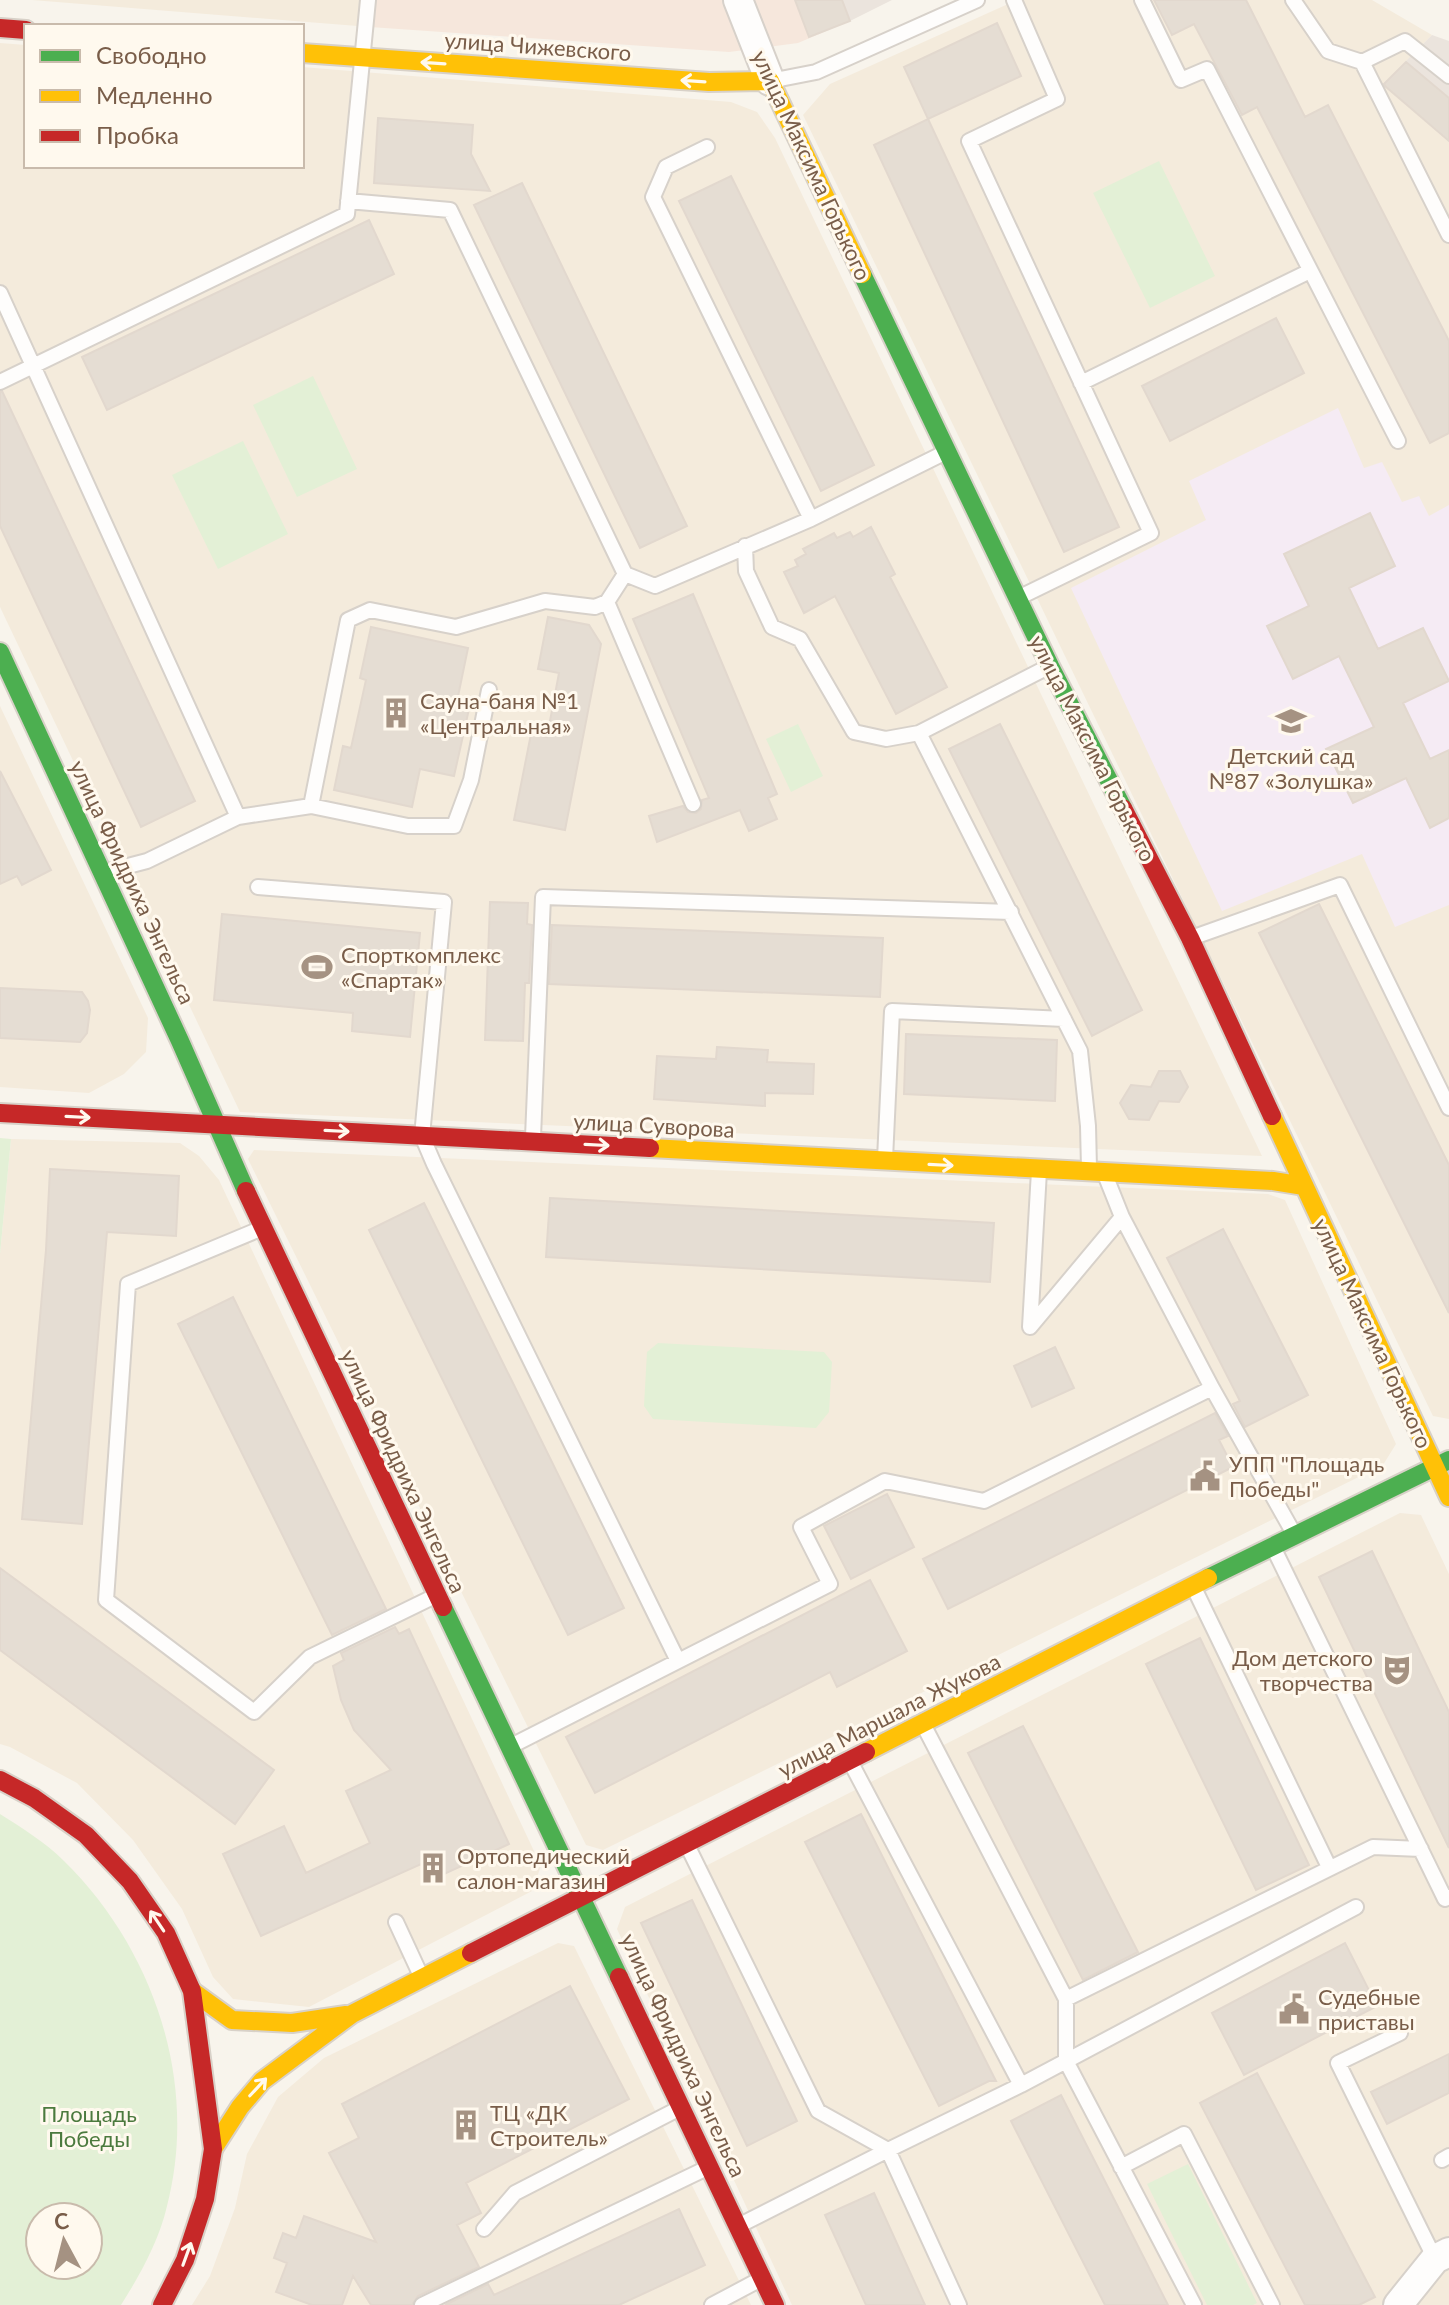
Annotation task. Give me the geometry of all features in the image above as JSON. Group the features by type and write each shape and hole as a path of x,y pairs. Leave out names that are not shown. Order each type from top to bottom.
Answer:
{"street":[{"name":"улица Максима Горького","path":"738,0 770,81 1050,666 1190,938 1304,1186 1442,1464 1449,1497"},
{"path":"0,28 24,30"},
{"name":"улица Чижевского","path":"304,53 709,82 770,81"},
{"name":"улица Фридриха Энгельса","path":"0,652 262,1228 775,2305"},
{"name":"улица Суворова","path":"0,1113 1273,1181 1304,1186"},
{"name":"улица Маршала Жукова","path":"352,2014 1272,1545 1442,1464"},
{"path":"0,1780 34,1798 86,1835 130,1881 166,1933 192,1991 213,2149 205,2199 189,2248 162,2305"},
{"path":"192,1991 232,2020 292,2023 352,2014"},
{"path":"213,2149 240,2107 262,2081 352,2014"},
{"path":"1398,2305 1442,2256"}],"lane":[{"path":"0,382 347,214 368,0"},
{"path":"770,81 816,72 977,0"},
{"path":"1014,0 1057,99 969,141 1151,533 1019,598"},
{"path":"1142,0 1181,80 1207,69 1398,441"},
{"path":"1293,0 1328,51 1362,62 1405,41 1449,76"},
{"path":"1362,62 1449,235"},
{"path":"707,147 666,167 653,197 811,519"},
{"path":"348,201 450,210 625,574 655,586 811,519 947,450"},
{"path":"1081,383 1310,271"},
{"path":"0,293 238,817"},
{"path":"745,546 746,571 772,627 800,639 854,732 886,739 919,733 1050,666"},
{"path":"311,806 348,620 370,610 456,627 545,601 595,607 607,602 625,574"},
{"path":"607,602 693,804"},
{"path":"102,873 147,861 238,817 311,806 408,826 454,826 471,780 489,690"},
{"path":"919,733 1080,1051 1088,1126 1097,1173 1294,1534"},
{"path":"1190,938 1340,885 1449,1108"},
{"path":"258,887 444,902 422,1136 678,1661"},
{"path":"533,1142 543,897 1011,912"},
{"path":"885,1161 892,1011 1064,1019"},
{"path":"1039,1170 1030,1327 1122,1217"},
{"path":"262,1228 128,1284 106,1600 254,1712 310,1657 436,1595"},
{"path":"509,1747 830,1584 801,1527 885,1481 984,1501 1212,1388"},
{"path":"1272,1545 1445,1899 1449,1897"},
{"path":"1193,1586 1329,1867"},
{"path":"923,1725 1066,1999 1066,2061 1194,2305"},
{"path":"851,1762 1021,2085"},
{"path":"687,1845 818,2111 888,2150 959,2305"},
{"path":"1066,1999 1373,1847 1421,1849"},
{"path":"738,2226 1021,2085 1356,1907"},
{"path":"396,1922 422,1979"},
{"path":"1400,2033 1338,2063 1442,2256"},
{"path":"484,2229 515,2193 682,2107"},
{"path":"1121,2167 1184,2134 1272,2305"},
{"path":"422,2305 710,2166"},
{"path":"712,2305 763,2278"}],"shaded area":[{"path":"32,0 372,0 370,27"},
{"path":"373,0 842,0 850,21 798,43 729,52 370,27"},
{"path":"842,0 892,0 850,21"},
{"path":"1017,0 1372,0 1432,35 1384,84 1449,141 1449,1419 1433,1416 803,115 830,84"},
{"path":"1432,35 1449,41 1449,141 1383,84"},
{"path":"0,43 24,45 24,168 304,168 304,67 731,102 757,112 775,138 1262,1156 240,1112 0,607"},
{"name":"Детский сад №87 «Золушка»","path":"1338,408 1364,468 1382,462 1402,502 1419,496 1429,516 1449,505 1449,905 1395,927 1362,854 1222,911 1071,588 1206,520 1189,481"},
{"path":"0,706 148,1018 146,1052 124,1074 89,1093 0,1087"},
{"path":"11,1139 180,1143 199,1156 219,1180 541,1866 532,1891 309,2007 233,1999 213,1977 182,1909 133,1840 77,1783 0,1744 0,1254"},
{"path":"254,1150 1268,1194 1285,1200 1396,1444 1383,1465 603,1850 586,1845 248,1159"},
{"path":"1400,1513 1421,1515 1449,1574 1449,2305 792,2305 617,1929 625,1907"},
{"path":"558,1943 574,1946 751,2305 192,2305 210,2276 235,2208 247,2154 278,2097 324,2058"}],"green space":[{"path":"1159,161 1215,276 1150,308 1093,193"},
{"path":"313,376 357,469 297,497 253,405"},
{"path":"243,441 288,534 218,569 172,475"},
{"path":"798,724 823,776 791,792 766,739"},
{"path":"0,1138 11,1139 0,1254"},
{"path":"658,1343 824,1352 832,1362 829,1412 816,1428 653,1419 644,1406 647,1352"},
{"name":"Площадь Победы","path":"0,1814 41,1841 96,1896 123,1935 145,1976 161,2020 172,2066 177,2113 175,2159 164,2219 148,2257 121,2305 0,2305"},
{"path":"1188,2164 1257,2303 1253,2305 1207,2305 1147,2184"}],"building":[{"path":"795,0 842,0 850,21 809,37"},
{"path":"1154,0 1246,0 1305,117 1328,105 1449,341 1449,433 1430,443 1257,107 1242,115 1194,24 1172,35"},
{"path":"997,23 1021,76 928,119 904,67"},
{"path":"1406,62 1449,98 1449,141 1385,86"},
{"path":"378,118 473,125 471,154 490,191 374,183"},
{"path":"928,119 1119,527 1064,552 874,145"},
{"path":"731,176 874,465 821,491 679,201"},
{"path":"522,183 687,526 640,548 474,205"},
{"path":"369,220 394,274 107,410 82,357"},
{"path":"1276,318 1304,373 1170,441 1142,386"},
{"path":"2,391 195,801 141,827 0,526"},
{"path":"1370,513 1395,566 1349,588 1378,649 1423,628 1449,681 1403,703 1430,759 1449,750 1449,818 1430,828 1406,778 1353,803 1326,749 1374,727 1339,656 1293,679 1267,626 1309,606 1284,554"},
{"path":"871,527 895,574 890,577 947,687 896,714 835,596 804,613 784,572 798,566 795,560 806,554 803,549 834,533 837,538 850,532 853,537"},
{"path":"693,594 777,794 768,798 777,819 749,831 740,810 657,842 649,816 683,806 688,812 696,813 701,809 702,800 709,798 633,619"},
{"path":"548,617 589,625 601,644 565,830 514,820 531,734 547,737 559,673 538,669"},
{"name":"Сауна-баня №1 «Центральная»","path":"371,627 468,648 456,706 469,709 454,776 420,769 412,807 334,790 343,746 351,748 366,680 360,678"},
{"path":"1000,724 1142,1010 1092,1036 949,749"},
{"path":"0,771 51,870 22,885 17,876 0,884"},
{"path":"490,902 528,903 527,924 532,925 529,983 525,983 523,1041 485,1040"},
{"path":"1319,904 1449,1165 1449,1313 1259,933"},
{"name":"Спорткомплекс «Спартак»","path":"222,914 420,933 410,1037 352,1031 353,1013 214,1000"},
{"path":"552,925 883,938 880,997 549,984"},
{"path":"0,988 82,992 90,1010 87,1033 80,1042 0,1038"},
{"path":"906,1034 1057,1040 1055,1101 904,1094"},
{"path":"717,1047 768,1050 767,1062 814,1064 813,1094 765,1093 765,1106 654,1099 657,1056 716,1059"},
{"path":"1159,1071 1180,1071 1188,1087 1179,1102 1159,1101 1149,1120 1129,1119 1120,1103 1131,1085 1151,1087"},
{"path":"50,1169 179,1176 176,1236 107,1232 82,1524 22,1519 46,1250"},
{"path":"550,1198 994,1223 990,1282 546,1257"},
{"path":"424,1203 624,1608 568,1635 369,1230"},
{"path":"1223,1229 1308,1395 1245,1427 1233,1404 1240,1401 1167,1258"},
{"path":"233,1297 386,1609 332,1635 178,1324"},
{"path":"1055,1347 1074,1388 1032,1407 1014,1366"},
{"path":"1215,1413 1228,1436 1219,1440 1233,1467 948,1609 923,1559"},
{"path":"887,1494 914,1547 851,1579 824,1526"},
{"path":"1372,1551 1449,1712 1449,1848 1319,1577"},
{"path":"0,1568 274,1770 235,1824 0,1650"},
{"path":"870,1580 907,1651 837,1687 830,1672 595,1793 566,1737"},
{"path":"395,1627 399,1634 409,1629 509,1844 429,1881 421,1864 261,1936 223,1854 284,1826 306,1873 370,1843 346,1791 391,1770 354,1730 341,1700 333,1666 344,1660 341,1653"},
{"path":"1200,1638 1309,1865 1256,1890 1146,1664"},
{"path":"1023,1726 1138,1952 1083,1980 968,1753"},
{"path":"861,1814 996,2081 989,2081 939,2106 805,1842"},
{"path":"692,1900 797,2121 747,2146 641,1923"},
{"name":"Судебные приставы","path":"1345,1943 1377,2006 1244,2075 1212,2013"},
{"name":"ТЦ «ДК Строитель»","path":"570,1986 629,2099 466,2183 481,2213 457,2225 479,2267 418,2296 412,2305 371,2305 353,2276 342,2305 312,2305 276,2292 287,2263 274,2258 283,2233 296,2238 304,2216 376,2242 329,2153 359,2138 342,2104"},
{"path":"1449,2054 1449,2093 1387,2124 1371,2092"},
{"path":"1257,2073 1375,2297 1359,2305 1305,2305 1200,2103"},
{"path":"1061,2095 1168,2305 1105,2305 1011,2121"},
{"path":"874,2193 925,2305 866,2305 825,2215"},
{"path":"679,2209 705,2265 619,2305 445,2305 488,2284 494,2295"}],"traffic: fast":[{"path":"862,274 1050,666 1123,808"},
{"path":"0,652 246,1191"},
{"path":"1208,1578 1449,1460"},
{"path":"443,1607 619,1977"}],"traffic: slow":[{"path":"304,53 709,82 770,81 862,274"},
{"path":"1272,1116 1449,1497"},
{"path":"650,1148 1273,1181 1304,1186"},
{"path":"866,1752 1208,1578"},
{"path":"213,2149 240,2107 262,2081 352,2014 471,1953"},
{"path":"192,1991 232,2020 292,2023 346,2015"}],"traffic: jam":[{"path":"0,28 24,30"},
{"path":"1123,808 1190,938 1272,1116"},
{"path":"0,1113 650,1148"},
{"path":"246,1191 443,1607"},
{"path":"471,1953 866,1752"},
{"path":"0,1780 34,1798 86,1835 130,1881 166,1933 192,1991 213,2149 205,2199 185,2260 162,2305"},
{"path":"619,1977 775,2305"}],"place":[{"name":"Сауна-баня №1 «Центральная»","path":"396,713"},
{"name":"Детский сад №87 «Золушка»","path":"1291,721"},
{"name":"Спорткомплекс «Спартак»","path":"317,967"},
{"name":"УПП \"Площадь Победы\"","path":"1205,1476"},
{"name":"Дом детского творчества","path":"1397,1670"},
{"name":"Ортопедический салон-магазин","path":"433,1868"},
{"name":"Судебные приставы","path":"1294,2009"},
{"name":"ТЦ «ДК Строитель»","path":"466,2125"}]}
